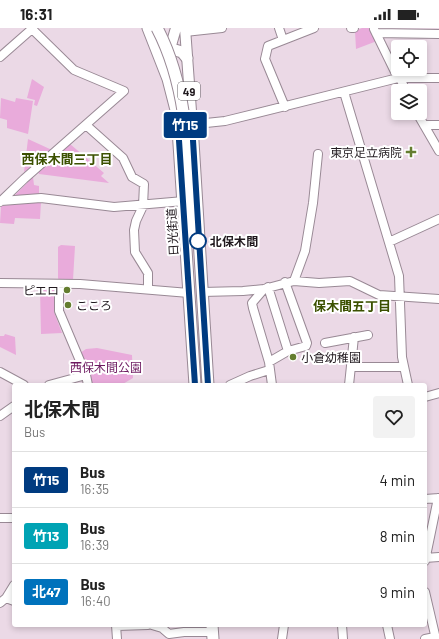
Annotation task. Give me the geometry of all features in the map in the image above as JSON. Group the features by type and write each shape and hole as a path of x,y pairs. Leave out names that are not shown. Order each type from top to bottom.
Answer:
{"highway":[{"path":"148,28 168,78"},
{"name":"日光街道","path":"158,28 176,76 183,108 201,383"},
{"path":"168,78 169,52 179,50 187,58"},
{"name":"日光街道","path":"168,78 178,125 195,383"},
{"path":"192,124 208,383"}],"main road":[{"path":"169,52 176,28"},
{"name":"49","path":"185,30 192,124"}],"street":[{"path":"185,30 222,28"},
{"path":"279,28 283,40"},
{"path":"285,106 265,59 268,46 314,28"},
{"path":"0,57 32,29 74,70 124,91 0,202"},
{"path":"402,84 375,30 438,32"},
{"path":"178,125 219,123 399,78 439,78"},
{"path":"344,92 371,188 399,276 402,357 408,383"},
{"path":"421,120 439,151"},
{"path":"86,125 123,158 132,177 144,184 143,204 135,226 135,252 148,273 148,289"},
{"path":"424,125 439,125"},
{"path":"294,280 305,251 313,203 318,154"},
{"path":"0,202 41,198 114,207 184,201"},
{"path":"389,242 439,219"},
{"path":"202,292 243,291 266,288 294,280 319,283 350,281 379,295 439,299"},
{"path":"234,383 269,366 288,351 306,346 307,343 285,282"},
{"path":"0,283 59,284 189,293"},
{"path":"59,284 59,310 86,375 88,383"},
{"path":"266,288 288,351"},
{"path":"266,288 252,303 269,366 272,383"},
{"path":"325,344 368,335"},
{"path":"349,383 354,337"},
{"path":"351,367 404,367"},
{"path":"0,372 20,383"},
{"path":"56,383 86,375"},
{"path":"427,397 439,393"},
{"path":"0,416 12,407"},
{"path":"427,499 438,498 427,549"},
{"path":"0,518 12,518"},
{"path":"427,558 439,557"},
{"path":"3,601 12,588"},
{"path":"425,639 436,634 427,600"},
{"path":"116,627 117,639"},
{"path":"159,627 169,634 184,632 215,632"},
{"path":"282,639 284,627"},
{"path":"342,627 343,639"},
{"path":"387,627 390,639"}],"green space":[{"path":"362,28 369,28 377,41 356,49 355,31"},
{"path":"32,79 44,87 37,106 34,105 35,100 27,98"},
{"path":"1,98 15,102 16,98 33,101 28,134 7,128 7,120 0,118"},
{"path":"28,139 52,150 24,172"},
{"path":"70,144 104,173 101,176 109,183 39,174 38,171"},
{"path":"33,177 34,185 39,186 39,194 13,197"},
{"path":"41,202 40,219 15,218 14,224 0,223 1,206"},
{"path":"61,245 75,246 73,280 59,280 58,278 58,247"},
{"path":"40,289 54,290 54,312 62,333 41,334"},
{"path":"5,334 15,337 16,355 0,347 0,336 4,336"},
{"name":"西保木間公園","path":"97,348 132,355 133,378 124,383 89,383 80,353 86,349"}],"bus line":[{"name":"竹15","path":"195,383 178,125 192,124 208,383"}],"place":[{"name":"東京足立病院","path":"411,152"},
{"name":"北保木間","path":"198,241"},
{"name":"ピエロ","path":"67,290"},
{"name":"こころ","path":"68,305"},
{"name":"小倉幼稚園","path":"293,357"}],"district":[{"name":"西保木間三丁目","path":"67,159"},
{"name":"保木間五丁目","path":"352,306"}]}
